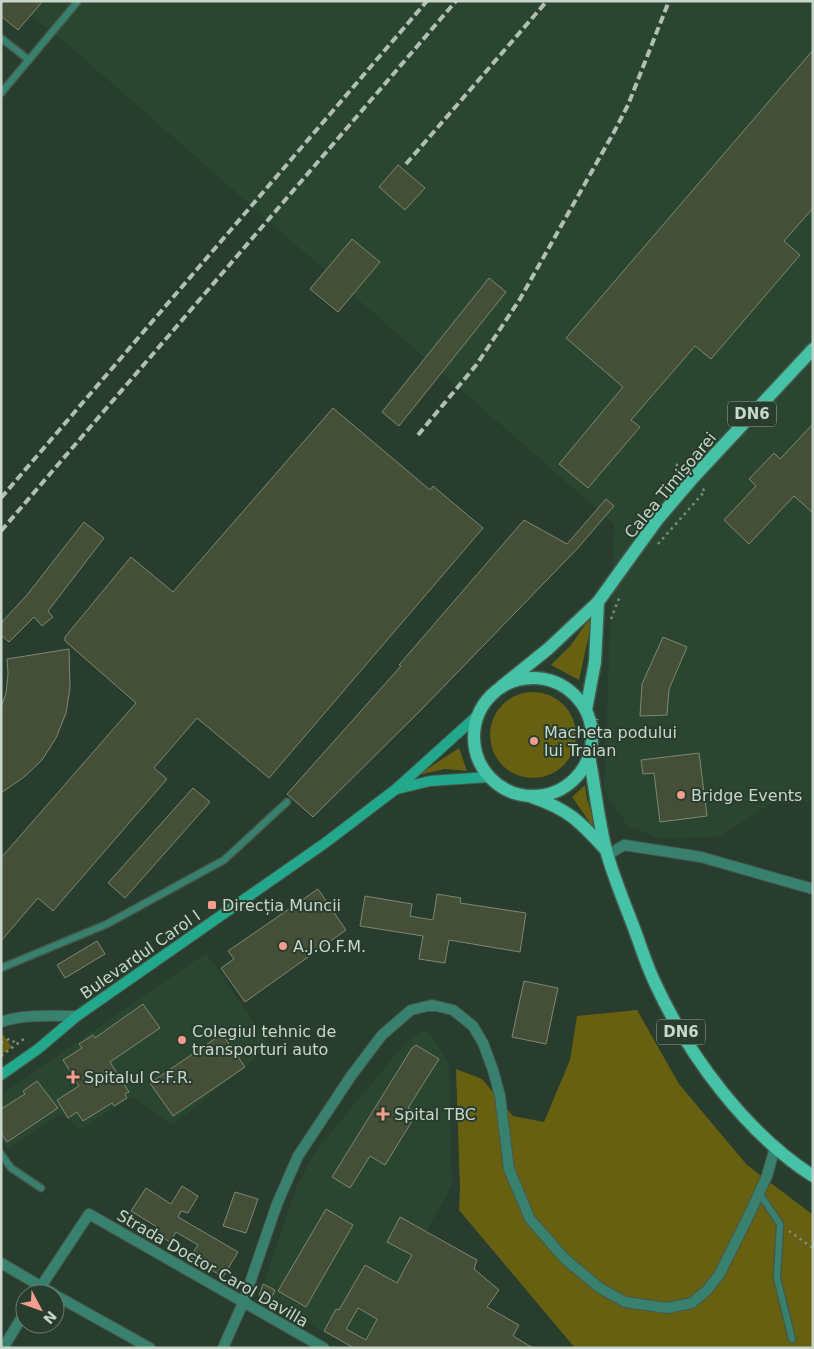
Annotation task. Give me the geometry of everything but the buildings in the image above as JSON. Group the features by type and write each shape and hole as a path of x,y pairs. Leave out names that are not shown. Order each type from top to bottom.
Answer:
{"main road":[{"name":"Calea Timișoarei","path":"502,686 548,649 598,602 657,520 692,479 813,349"},
{"name":"DN6","path":"598,602 591,713 592,752 607,853 619,889 656,984 680,1030 708,1074 742,1114 775,1146 812,1174"},
{"name":"DN6","path":"591,713 575,694 559,683 540,678 520,679 502,686 488,699 478,715 474,731 475,747 480,763 489,777 500,786 513,793 553,804 566,812 582,824 607,853"},
{"name":"Bulevardul Carol I","path":"1,1075 38,1049 77,1016 325,843 396,789 478,715"},
{"name":"DN6","path":"528,796 551,793 572,782 582,770 592,752"},
{"name":"Bulevardul Carol I","path":"396,789 430,781 489,777"}],"street":[{"path":"607,853 624,845 701,857 813,889"},
{"path":"223,1348 243,1303 277,1204 298,1156 351,1076 382,1035 411,1010 432,1004 453,1010 473,1026 483,1043 493,1070 500,1096 509,1169 530,1219 565,1259 600,1288 625,1302 667,1308 692,1303 707,1290 719,1275 759,1193 775,1146"},
{"path":"1,1022 43,1017 77,1016"},
{"name":"Strada Doctor Carol Davilla","path":"43,1284 89,1214 324,1348"},
{"path":"1,1263 31,1284"},
{"path":"65,1300 150,1348"},
{"path":"3,1348 15,1328"}],"lane":[{"path":"1,93 78,1"},
{"path":"1,38 29,60"},
{"path":"1,968 107,924 224,860 287,802"},
{"path":"1,1154 11,1168 41,1188"},
{"path":"759,1193 780,1224 776,1278 792,1338"}],"path":[{"path":"653,550 706,491"},
{"path":"608,627 621,594"},
{"path":"591,713 598,733 592,752"},
{"path":"1,1056 25,1038"},
{"path":"1,1042 9,1040 18,1044"},
{"path":"780,1224 813,1248"}],"shaded area":[{"path":"13,1 813,1 813,801 771,804 718,837 658,838 628,826 604,791 614,524 65,42"},
{"path":"594,612 579,680 551,665 571,645"},
{"path":"533,692 549,695 557,699 569,711 573,719 576,735 573,751 569,759 557,771 549,775 533,778 517,775 509,771 497,759 493,751 490,735 493,719 497,711 509,699 517,695"},
{"path":"459,748 467,771 445,769 418,775"},
{"path":"585,785 587,799 598,834 572,797"},
{"name":"Colegiul tehnic de transporturi auto","path":"206,953 270,1046 173,1125 132,1097 80,1129 61,1114 8,1149 1,1139 1,1095"},
{"path":"637,1010 679,1084 747,1165 813,1215 813,1348 575,1348 459,1210 456,1069 482,1079 513,1116 544,1122 570,1060 577,1016"},
{"path":"422,1031 431,1034 449,1065 452,1185 362,1348 354,1348 259,1296 297,1186 315,1152 406,1042"},
{"path":"1,1032 12,1047 1,1055"}],"railway":[{"path":"1,498 427,1"},
{"path":"1,531 456,1"},
{"path":"406,164 547,1"},
{"path":"418,435 477,364 520,299 628,105 669,1"}],"place":[{"name":"Macheta podului lui Traian","path":"534,741"},
{"name":"Bridge Events","path":"681,795"},
{"name":"Direcția Muncii","path":"212,905"},
{"name":"A.J.O.F.M.","path":"283,946"},
{"name":"Colegiul tehnic de transporturi auto","path":"182,1040"},
{"name":"Spitalul C.F.R.","path":"73,1077"},
{"name":"Spital TBC","path":"383,1114"}]}
